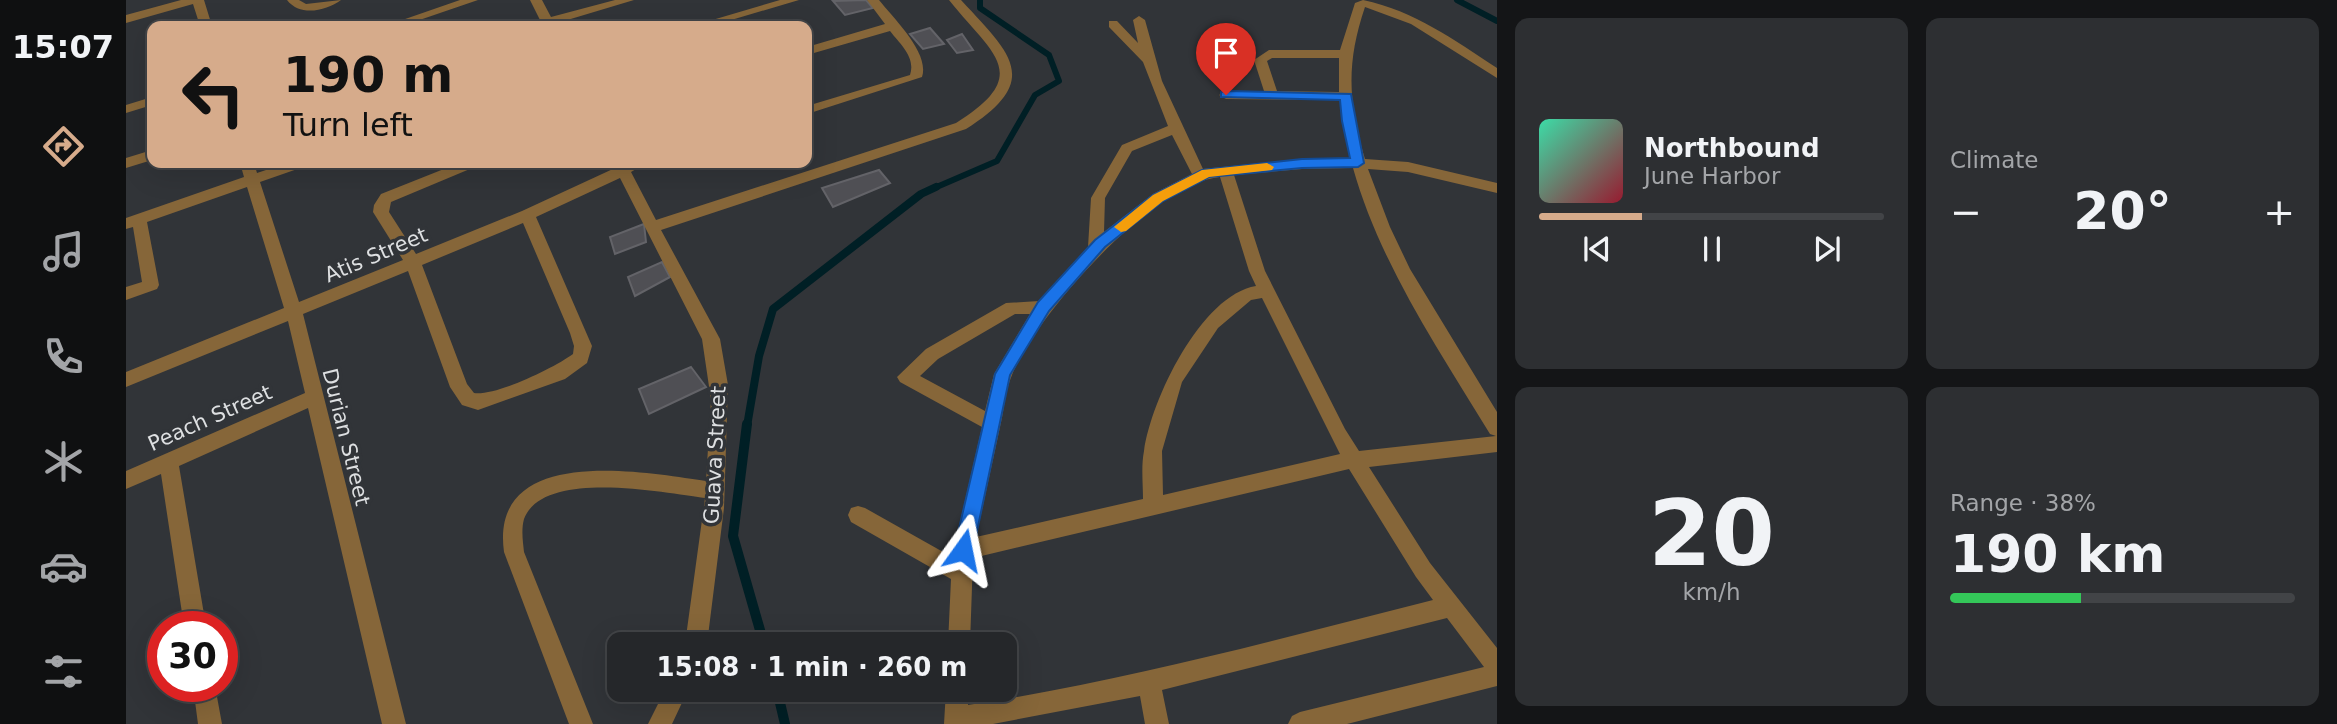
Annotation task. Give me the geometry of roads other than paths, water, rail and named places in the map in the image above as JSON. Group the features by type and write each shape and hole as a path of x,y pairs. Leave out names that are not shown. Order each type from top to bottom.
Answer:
{"street":[{"path":"126,19 196,0 204,21"},
{"path":"293,0 296,6 302,9 335,0"},
{"path":"407,21 472,0"},
{"path":"536,0 546,21"},
{"path":"558,21 628,0"},
{"path":"716,21 793,0"},
{"path":"812,108 916,77 919,66 915,55 873,0"},
{"path":"652,227 961,126 986,113 1004,92 1007,73 1003,55 955,0"},
{"path":"1497,74 1410,17 1386,7 1361,3 1344,66 1348,121 1362,182 1424,311 1497,428"},
{"path":"1139,20 1149,61 1174,128 1200,176"},
{"path":"1113,24 1149,61"},
{"path":"812,50 893,26"},
{"path":"1272,95 1260,60 1269,54 1346,54"},
{"path":"1226,95 1346,96"},
{"path":"126,109 147,103"},
{"path":"1096,248 1098,198 1127,148 1174,128"},
{"path":"126,163 147,157"},
{"path":"960,632 963,550 1003,374 1043,307 1096,248 1158,198 1200,176 1225,171 1302,164 1358,163 1408,167 1496,189"},
{"path":"126,294 151,285 133,222 250,172 273,168"},
{"path":"460,168 395,194 381,205 384,218 413,263 458,387 468,400 478,402 489,399 559,374 581,358 583,346 527,215"},
{"name":"Atis Street","path":"126,380 527,215 619,168"},
{"name":"Guava Street","path":"622,168 711,339 718,362 721,392 715,491 707,581 697,632"},
{"path":"1225,171 1257,271 1338,435 1423,570 1497,666"},
{"name":"Durian Street","path":"250,172 294,312 394,724"},
{"path":"1153,506 1153,451 1174,380 1212,323 1247,294 1267,290"},
{"path":"991,423 906,377 932,354 1012,308 1043,307"},
{"name":"Peach Street","path":"126,480 313,398"},
{"path":"963,550 1353,460 1497,444"},
{"path":"169,460 193,611"},
{"path":"581,724 514,552 512,534 515,516 524,502 547,489 576,479 614,479 715,491"},
{"path":"858,515 962,574"},
{"path":"957,702 956,721 1026,709 1149,682 1451,606"},
{"path":"1300,724 1497,675"},
{"path":"1149,682 1157,724"},
{"path":"207,702 210,724"},
{"path":"660,724 671,702"}],"waterway":[{"path":"932,189 997,161 1035,95 1059,81 1049,55 980,8 980,0"},
{"path":"1457,0 1497,21"},
{"path":"747,426 759,356 773,309 921,194 936,187"},
{"path":"747,424 733,536 761,632"},
{"path":"780,702 785,724"}]}
